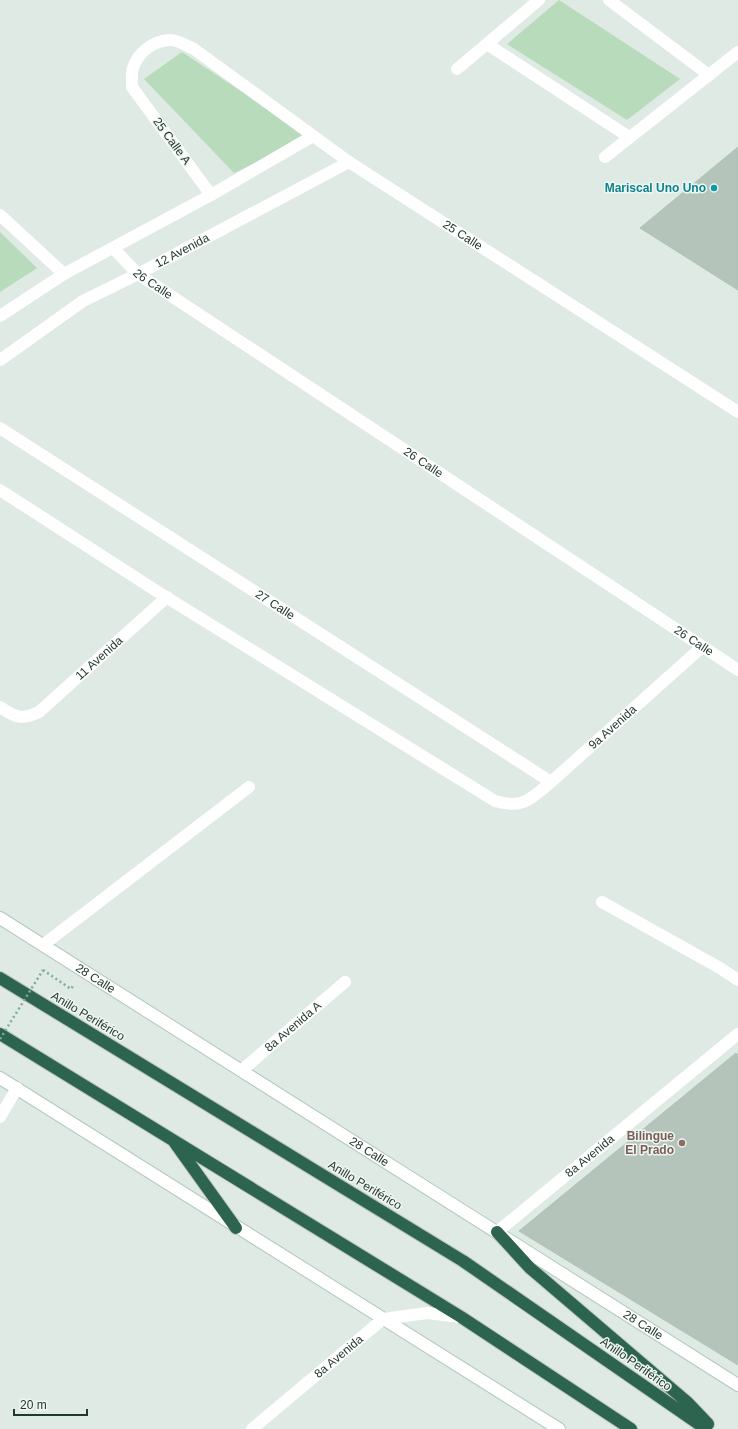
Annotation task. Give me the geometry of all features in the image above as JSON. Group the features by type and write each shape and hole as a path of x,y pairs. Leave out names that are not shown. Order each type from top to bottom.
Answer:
{"highway":[{"name":"Anillo Periférico","path":"0,978 463,1261 706,1429"},
{"path":"0,1034 462,1317 630,1429"},
{"path":"172,1139 236,1228"},
{"path":"497,1232 530,1268 687,1402 713,1429"}],"street":[{"path":"457,69 539,0"},
{"path":"609,0 709,75"},
{"name":"25 Calle","path":"132,87 132,69 138,56 146,48 156,43 172,40 194,49 349,162 738,412"},
{"path":"487,44 629,137"},
{"path":"605,157 738,52"},
{"name":"25 Calle A","path":"132,87 211,196"},
{"path":"0,316 64,274 211,196 313,136"},
{"name":"12 Avenida","path":"0,360 83,301 138,274 349,162"},
{"path":"0,215 64,274"},
{"name":"26 Calle","path":"113,248 138,274 738,670"},
{"name":"27 Calle","path":"0,428 551,782"},
{"path":"0,490 167,597"},
{"name":"9a Avenida","path":"167,597 495,801 509,805 520,804 531,798 551,782 702,647"},
{"name":"11 Avenida","path":"0,707 19,718 39,712 167,597"},
{"path":"43,945 249,787"},
{"path":"602,902 720,968 738,980"},
{"name":"28 Calle","path":"0,918 738,1385"},
{"name":"8a Avenida A","path":"242,1070 344,982"},
{"name":"8a Avenida","path":"497,1232 738,1034"},
{"path":"0,1078 236,1228 559,1429"},
{"path":"0,1117 17,1088"},
{"path":"383,1319 427,1313 462,1317"},
{"name":"8a Avenida","path":"252,1429 383,1319"}],"path":[{"path":"0,1039 43,970 71,989"}],"green space":[{"path":"559,0 680,79 627,120 507,44"},
{"path":"182,52 310,137 234,173 144,79"},
{"path":"0,232 37,268 0,292"}],"building":[{"name":"Mariscal Uno Uno","path":"738,147 738,290 640,228"},
{"name":"Bilingue El Prado","path":"736,1053 738,1055 738,1365 519,1231"}],"place":[{"name":"Mariscal Uno Uno","path":"714,188"},
{"name":"Bilingue El Prado","path":"682,1143"}]}
